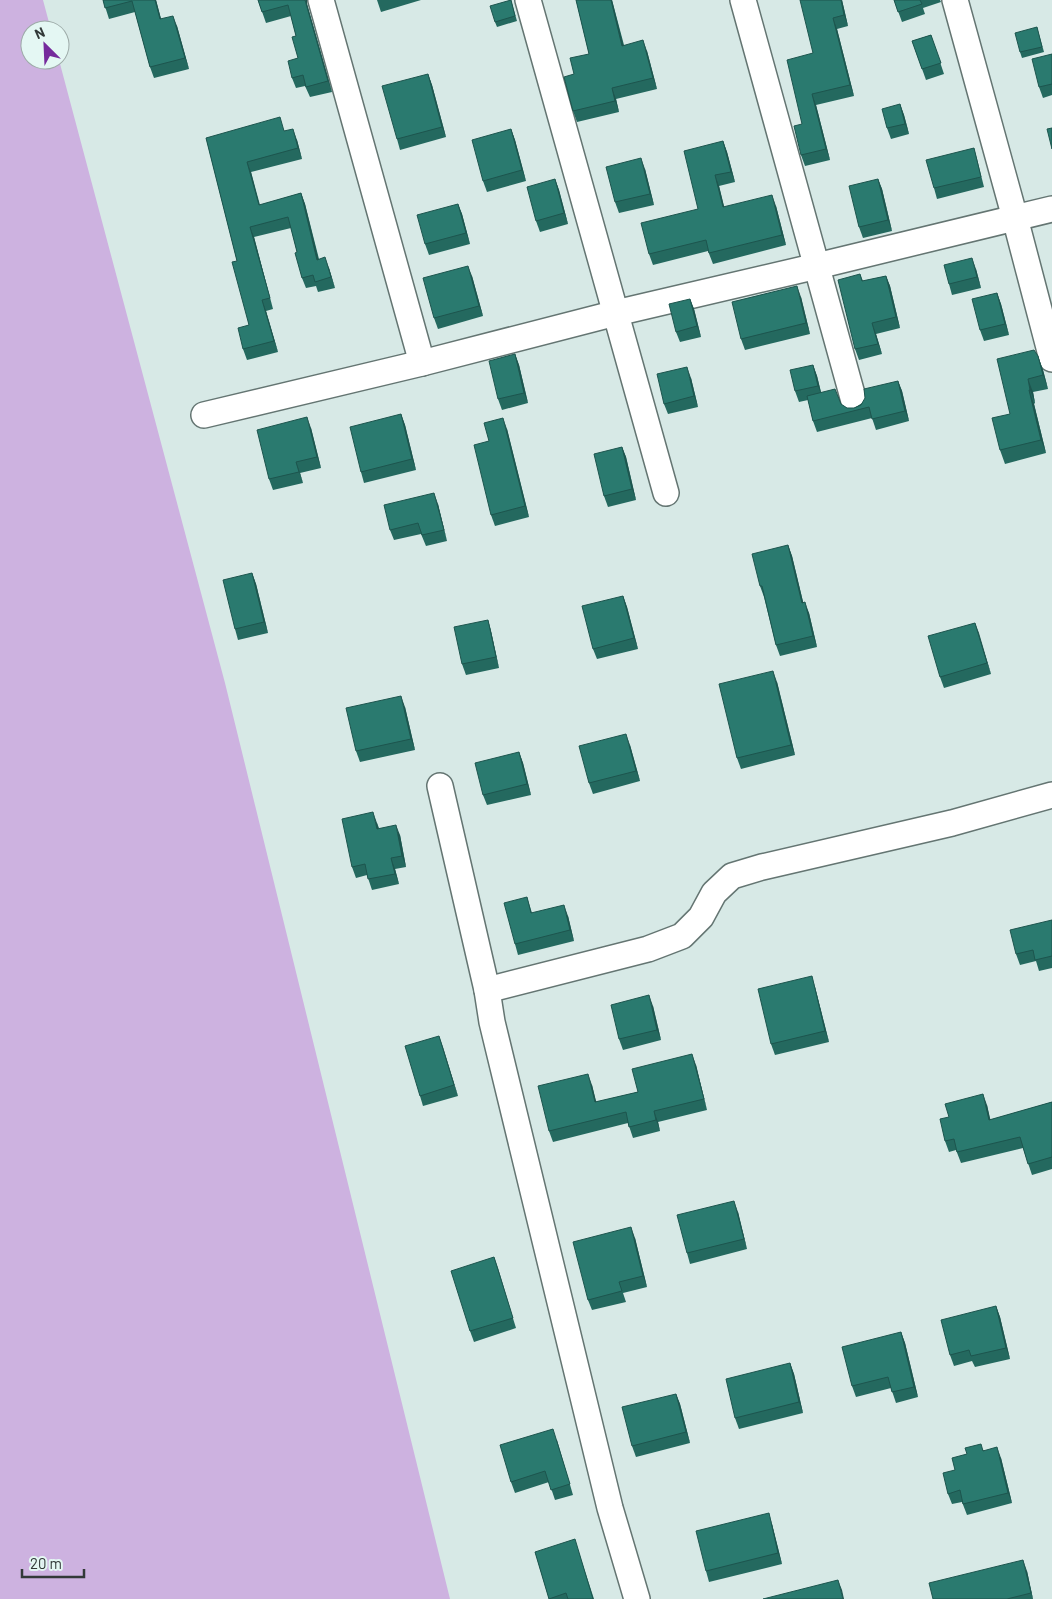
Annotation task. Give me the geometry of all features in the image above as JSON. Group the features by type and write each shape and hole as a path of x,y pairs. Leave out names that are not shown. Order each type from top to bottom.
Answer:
{"street":[{"path":"321,0 422,363"},
{"path":"528,0 666,493"},
{"path":"743,0 855,405"},
{"path":"955,0 1052,359"},
{"path":"204,415 422,363 616,313 1052,209"},
{"path":"440,786 487,990 492,1022 610,1508 636,1599"},
{"path":"487,990 648,949 682,936 700,917 714,893 732,876 762,867 952,823 1052,795"}],"shaded area":[{"path":"0,0 43,0 48,20 20,20 20,70 62,70 225,683 450,1599 0,1599"}],"building":[{"path":"103,0 155,0 160,19 173,16 185,58 150,67 132,1 105,8"},
{"path":"258,0 305,0 328,81 306,87 303,75 292,78 288,61 298,58 292,37 296,36 288,5 262,12"},
{"path":"511,0 515,16 495,22 490,6"},
{"path":"576,0 611,0 622,46 643,40 653,78 612,88 615,101 573,111 564,77 574,74 570,58 589,54"},
{"path":"800,0 841,0 844,15 833,18 850,85 812,94 826,149 801,155 794,126 802,124 787,60 813,53"},
{"path":"894,0 920,0 922,4 898,12"},
{"path":"1037,27 1042,47 1020,52 1015,33"},
{"path":"931,35 941,63 922,69 912,41"},
{"path":"1052,54 1052,84 1039,87 1032,59"},
{"path":"428,74 442,127 397,139 382,86"},
{"path":"900,104 905,124 887,128 882,109"},
{"path":"280,117 284,131 293,129 298,148 247,162 259,205 301,193 317,260 325,257 331,277 315,282 313,275 302,278 288,217 250,227 270,298 262,300 274,341 243,349 238,328 249,325 232,262 237,261 206,138"},
{"path":"1052,128 1052,149 1047,129"},
{"path":"511,129 522,170 483,181 472,140"},
{"path":"723,141 731,172 715,175 723,207 772,195 782,235 709,253 706,240 649,254 641,223 698,209 684,151"},
{"path":"974,148 981,177 934,188 926,160"},
{"path":"641,158 650,194 615,202 606,167"},
{"path":"555,179 564,213 536,221 527,187"},
{"path":"878,179 888,220 859,227 849,186"},
{"path":"458,204 466,233 425,244 417,215"},
{"path":"972,258 977,277 949,284 944,265"},
{"path":"468,266 479,306 434,318 423,278"},
{"path":"860,274 862,281 886,276 896,317 872,323 878,344 855,349 838,280"},
{"path":"797,286 806,323 741,339 732,302"},
{"path":"997,293 1005,324 980,330 972,299"},
{"path":"690,299 697,326 676,332 669,304"},
{"path":"1034,350 1038,356 1043,375 1028,379 1041,440 1000,450 992,418 1010,414 997,359"},
{"path":"515,354 524,393 498,399 489,361"},
{"path":"813,365 818,386 795,391 790,370"},
{"path":"687,367 694,396 664,404 657,374"},
{"path":"898,381 905,411 872,419 869,407 813,421 807,396 835,389 841,404 847,408 854,408 861,405 865,398 864,389"},
{"path":"401,414 412,459 361,472 350,427"},
{"path":"307,417 317,457 296,462 299,472 269,479 257,430"},
{"path":"503,418 525,506 491,515 474,445 489,441 484,423"},
{"path":"622,447 632,489 604,496 594,454"},
{"path":"434,493 444,530 422,535 418,523 390,530 384,505"},
{"path":"788,545 802,603 805,602 813,636 776,645 762,586 760,586 752,554"},
{"path":"252,573 264,622 235,629 223,580"},
{"path":"623,596 634,638 593,649 582,606"},
{"path":"488,620 496,657 462,664 454,627"},
{"path":"975,623 987,663 940,677 928,636"},
{"path":"773,671 791,745 737,758 719,684"},
{"path":"401,696 411,739 356,751 346,708"},
{"path":"626,734 636,771 589,783 579,746"},
{"path":"519,752 527,784 483,795 475,763"},
{"path":"373,812 377,829 396,825 402,856 391,858 395,874 368,879 365,864 352,867 342,819"},
{"path":"527,897 531,913 564,905 570,930 515,944 504,903"},
{"path":"1052,920 1052,956 1035,960 1033,950 1016,954 1010,930"},
{"path":"812,976 825,1031 771,1044 758,989"},
{"path":"649,995 657,1030 619,1039 611,1005"},
{"path":"439,1036 454,1085 420,1096 405,1046"},
{"path":"692,1054 704,1099 654,1111 656,1120 629,1127 626,1112 549,1131 538,1086 588,1074 595,1102 638,1092 632,1069"},
{"path":"983,1094 989,1120 1052,1102 1052,1157 1028,1164 1020,1137 957,1152 954,1139 945,1141 940,1119 949,1117 945,1104"},
{"path":"734,1201 744,1239 687,1253 677,1215"},
{"path":"631,1227 643,1276 619,1282 622,1291 588,1300 573,1242"},
{"path":"494,1257 513,1318 470,1331 451,1271"},
{"path":"996,1306 1006,1348 971,1356 969,1350 950,1355 941,1320"},
{"path":"901,1332 914,1387 892,1392 888,1377 852,1386 842,1347"},
{"path":"790,1363 799,1402 735,1418 726,1379"},
{"path":"676,1394 686,1432 632,1446 622,1407"},
{"path":"553,1429 570,1484 551,1490 545,1471 511,1482 500,1445"},
{"path":"981,1444 983,1451 997,1447 1008,1493 963,1504 960,1490 948,1494 943,1473 955,1470 952,1458 967,1454 965,1448"},
{"path":"769,1513 778,1553 706,1571 696,1531"},
{"path":"575,1539 593,1599 568,1599 566,1593 549,1599 535,1552"},
{"path":"1023,1560 1031,1593 1007,1599 933,1599 929,1583"},
{"path":"838,1580 843,1599 763,1599"}]}
